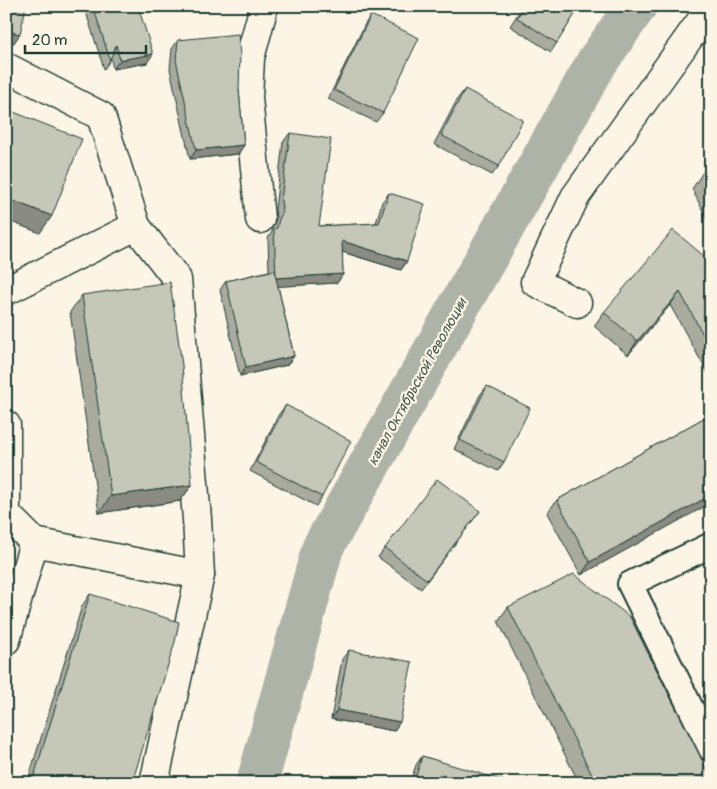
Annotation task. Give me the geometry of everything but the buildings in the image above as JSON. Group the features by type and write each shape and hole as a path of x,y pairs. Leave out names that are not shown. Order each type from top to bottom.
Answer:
{"street":[{"path":"260,219 248,98 250,58 264,6"},
{"path":"577,303 535,282 574,196 711,7"},
{"path":"6,68 101,116 136,226 177,279 198,519 200,575 154,783"},
{"path":"6,291 136,226"},
{"path":"6,425 6,514 34,542 200,575"},
{"path":"6,640 34,542"}],"lane":[{"path":"711,545 630,584 711,749"}],"waterway":[{"name":"канал Октябрьской Революции","path":"257,783 323,547 597,62 636,6"}]}
